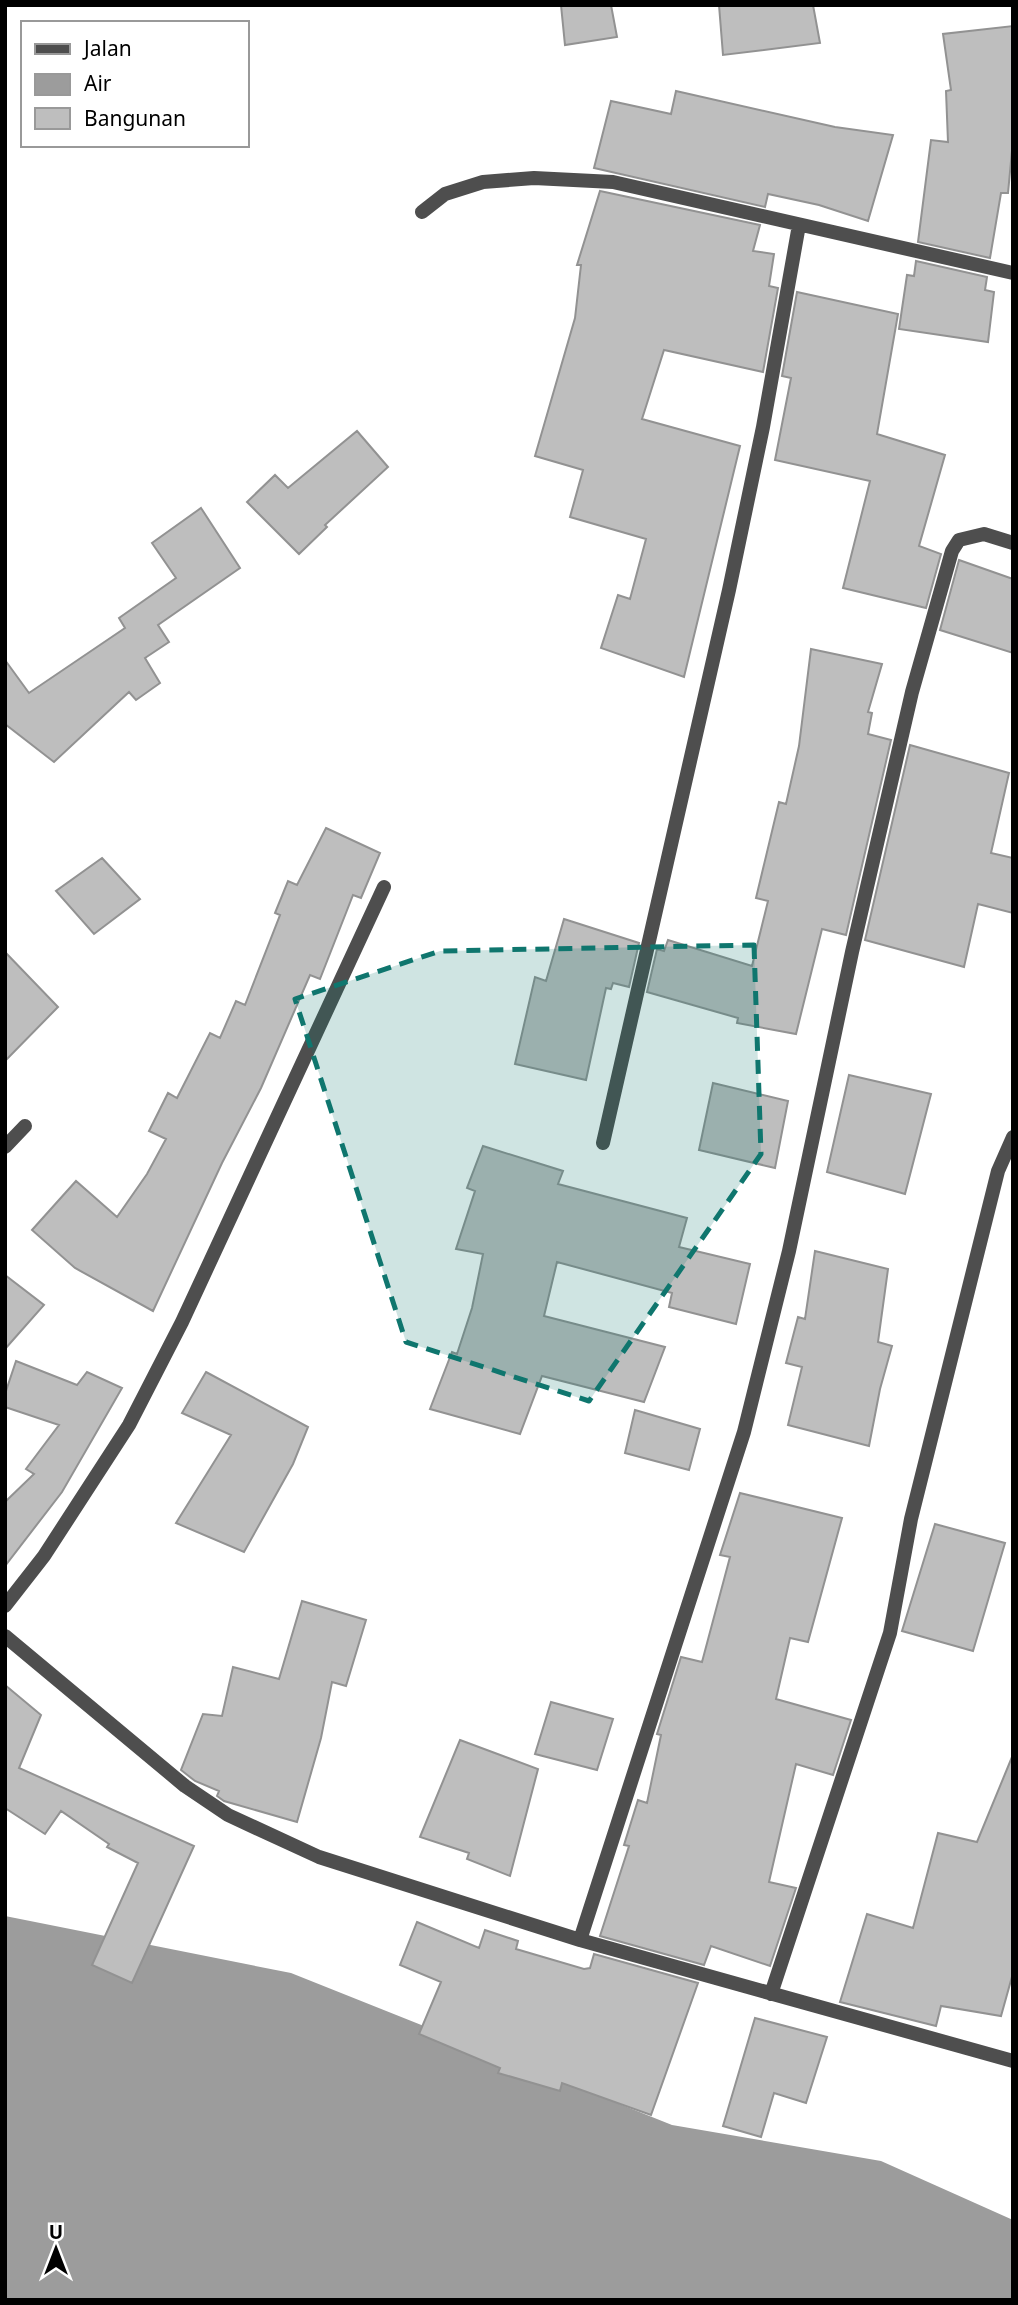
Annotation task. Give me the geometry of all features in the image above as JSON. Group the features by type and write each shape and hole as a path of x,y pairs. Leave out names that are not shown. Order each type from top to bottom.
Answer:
{"street":[{"path":"422,212 445,194 483,181 534,178 613,182 1013,273"},
{"path":"603,1143 729,590 763,427 799,225"},
{"path":"580,1940 744,1432 789,1251 882,817 932,613 951,551 959,540 976,534 1013,543"},
{"path":"5,1606 44,1556 129,1425 182,1322 384,887"},
{"path":"5,1147 25,1126"},
{"path":"771,1994 890,1633 914,1506 998,1171 1013,1137"},
{"path":"5,1636 142,1752 228,1815 319,1857 580,1940 1013,2060"}],"highlighted area":[{"path":"754,945 761,1154 589,1401 406,1342 295,999 440,951"}],"water":[{"path":"5,1916 291,1973 672,2125 881,2161 1013,2220 1013,2300 5,2300"}],"building":[{"path":"561,5 611,5 617,37 565,45"},
{"path":"719,5 813,5 820,43 723,55"},
{"path":"1013,26 1013,140 1008,193 1001,193 990,258 918,242 931,140 948,142 946,91 951,90 943,34"},
{"path":"676,91 835,127 893,135 868,221 819,205 768,194 765,207 594,168 611,101 671,114"},
{"path":"600,191 760,225 753,251 774,254 769,286 778,288 763,372 664,350 642,419 740,446 684,677 601,648 618,595 630,599 646,539 570,517 583,470 535,456 575,318 581,265 577,265"},
{"path":"916,261 987,277 985,290 994,292 988,342 899,329 907,275 914,276"},
{"path":"797,292 898,314 877,434 945,455 919,546 941,554 926,608 843,588 870,481 775,460 791,378 782,376"},
{"path":"357,431 388,467 325,525 327,527 299,554 247,502 275,475 288,488"},
{"path":"201,508 240,568 158,625 169,642 145,658 160,683 136,700 129,692 54,762 5,724 5,660 29,693 125,628 119,618 176,578 152,543"},
{"path":"959,560 1013,579 1013,653 940,630"},
{"path":"811,649 882,664 868,712 872,713 868,734 891,740 846,935 822,929 796,1034 737,1023 738,1018 647,992 657,949 664,951 668,940 752,966 768,901 756,898 779,802 786,804 799,746"},
{"path":"910,745 1009,773 991,853 1013,858 1013,913 978,904 964,967 865,940"},
{"path":"326,828 380,853 361,898 353,895 320,979 310,975 261,1088 222,1163 153,1311 75,1268 32,1230 76,1181 117,1217 147,1174 166,1139 149,1131 168,1093 177,1098 210,1033 220,1038 236,1001 245,1005 280,915 275,913 288,881 297,885"},
{"path":"102,858 140,899 94,934 56,891"},
{"path":"564,919 639,943 629,987 613,983 611,989 606,988 586,1080 515,1064 535,977 546,981"},
{"path":"5,952 58,1007 5,1061"},
{"path":"849,1075 931,1094 905,1194 827,1172"},
{"path":"713,1083 788,1101 775,1168 699,1150"},
{"path":"483,1146 563,1171 558,1184 687,1218 679,1247 750,1264 736,1324 669,1307 672,1293 557,1262 544,1316 665,1347 644,1402 542,1376 520,1434 430,1409 452,1352 457,1354 472,1308 483,1254 456,1249 475,1191 467,1188"},
{"path":"815,1251 888,1269 878,1342 892,1346 869,1446 788,1425 802,1367 786,1363 798,1317 805,1319"},
{"path":"5,1275 44,1305 5,1349"},
{"path":"16,1361 77,1385 87,1372 122,1388 62,1492 5,1566 5,1502 34,1474 26,1469 59,1425 5,1407 5,1394"},
{"path":"206,1372 308,1427 293,1464 244,1552 176,1523 231,1435 182,1413"},
{"path":"635,1410 700,1429 689,1470 625,1453"},
{"path":"740,1493 842,1518 808,1642 790,1638 776,1699 851,1720 833,1775 796,1764 769,1882 796,1888 770,1966 711,1946 704,1965 600,1936 629,1846 624,1845 638,1800 647,1803 661,1735 657,1734 681,1657 702,1662 730,1557 720,1555"},
{"path":"935,1524 1005,1543 973,1651 902,1631"},
{"path":"302,1601 366,1620 346,1686 332,1682 321,1738 297,1822 224,1801 217,1796 219,1791 195,1781 181,1770 203,1714 222,1716 233,1667 279,1679"},
{"path":"5,1685 41,1715 19,1768 194,1846 132,1983 92,1965 138,1863 107,1847 109,1844 61,1811 45,1834 5,1808"},
{"path":"551,1702 613,1719 597,1770 535,1754"},
{"path":"460,1740 538,1769 510,1876 467,1859 469,1853 420,1837"},
{"path":"1012,1757 1013,1973 1001,2016 941,2006 936,2026 840,2002 867,1914 913,1928 938,1833 977,1842"},
{"path":"417,1922 479,1948 485,1930 518,1941 516,1949 584,1969 590,1968 594,1954 698,1983 651,2115 562,2083 560,2091 498,2073 500,2068 419,2034 441,1982 400,1965"},
{"path":"755,2018 827,2037 806,2103 774,2093 761,2137 723,2126"}]}
